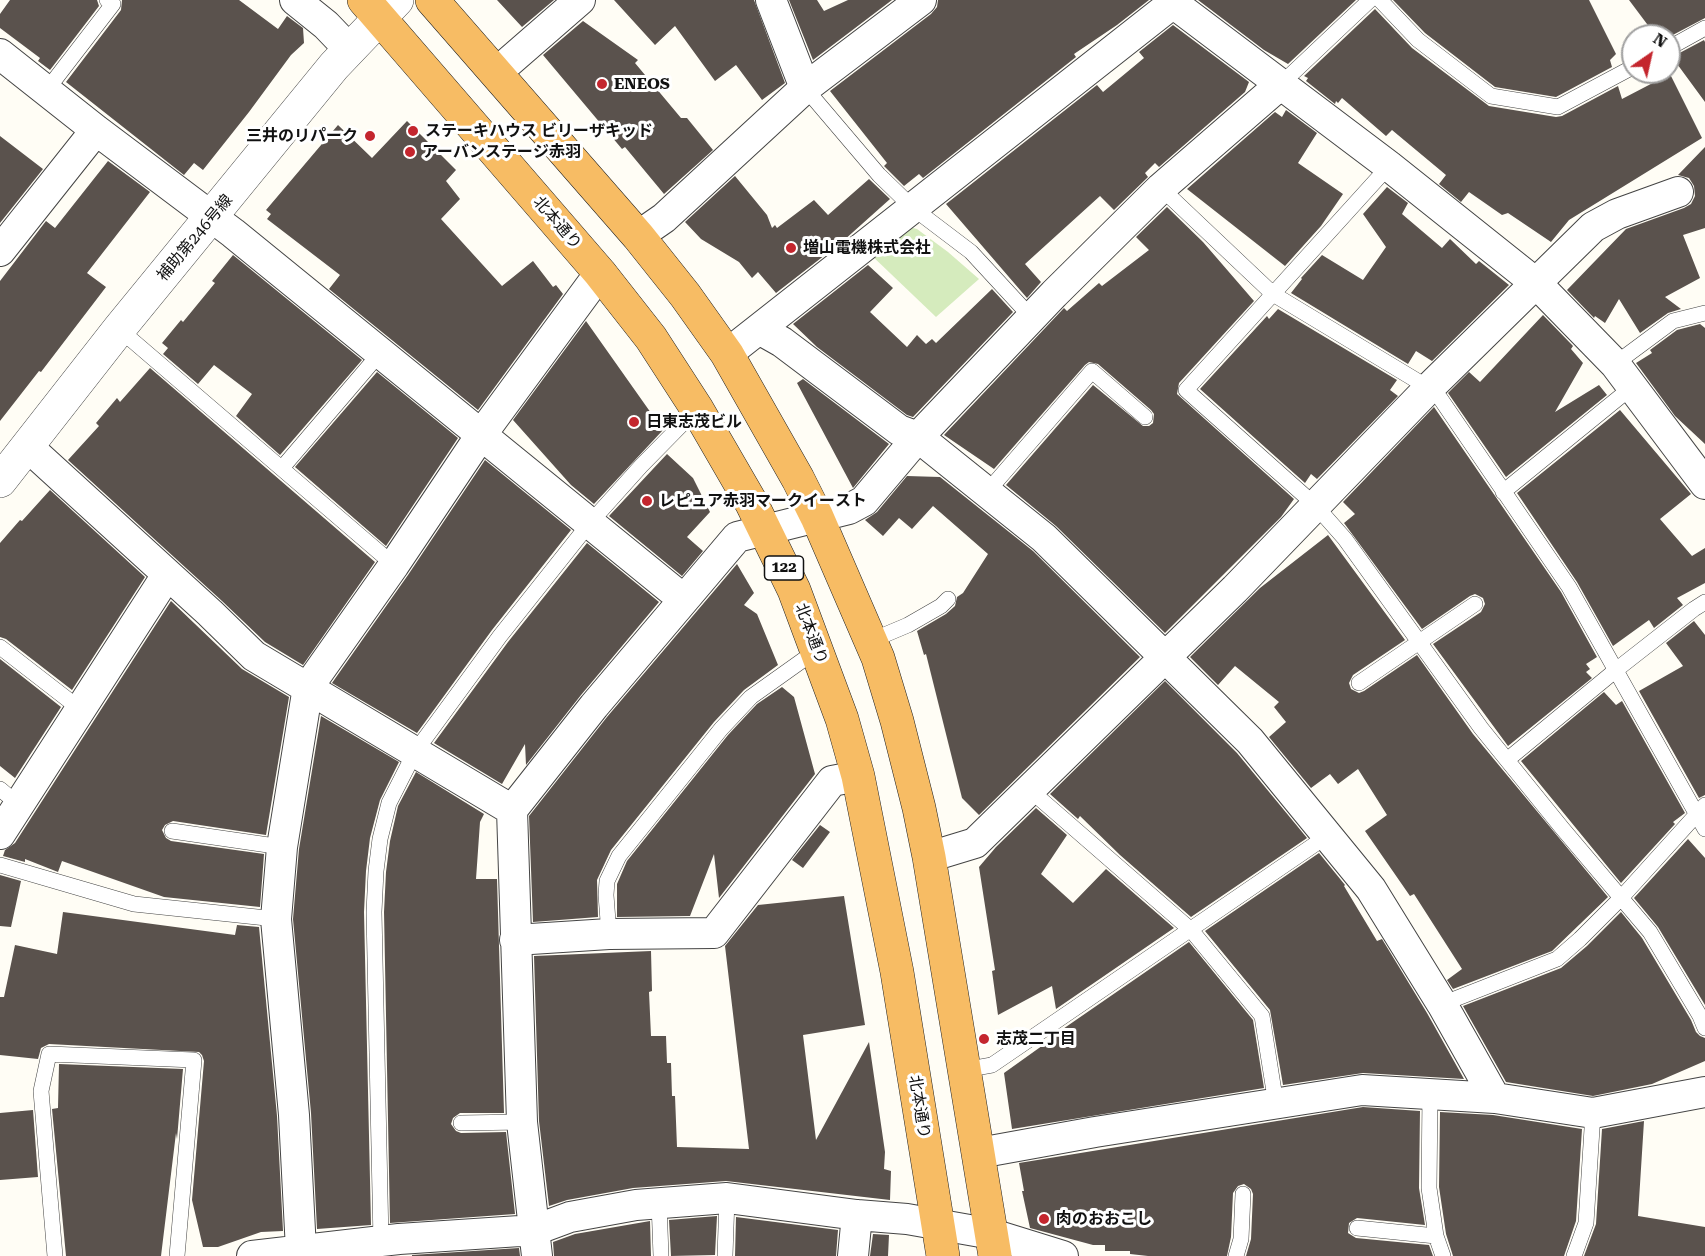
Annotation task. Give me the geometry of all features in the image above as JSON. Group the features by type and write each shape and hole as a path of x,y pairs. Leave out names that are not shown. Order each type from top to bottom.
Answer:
{"highway":[{"path":"432,0 638,236 684,295 727,354 817,517 878,657 897,721 929,857 994,1245"},
{"name":"北本通り","path":"380,6 651,338 697,409 766,530 794,590 842,719 858,776 901,995 943,1256"}],"street":[{"path":"295,0 326,25 349,49"},
{"path":"496,73 580,0"},
{"path":"771,0 806,88"},
{"path":"638,236 664,218 806,88 921,0"},
{"path":"727,354 1173,1 1389,166 1537,284 1624,375 1703,476"},
{"name":"補助第246号線","path":"0,481 119,329 349,49 380,6"},
{"path":"0,54 381,352 589,524 684,599"},
{"path":"536,1243 522,1122 512,810 594,706 737,537 849,509 864,501 918,437 1031,317 1161,188 1281,84"},
{"path":"0,251 96,130"},
{"path":"929,857 975,843 1235,589 1429,388 1593,227 1617,214 1678,192"},
{"path":"301,1250 292,1093 276,919 282,847 308,687 394,565 481,435 600,273"},
{"path":"759,329 782,342 899,430 918,437 1044,538 1250,741 1371,889 1442,1004 1495,1098"},
{"path":"27,446 254,656 512,810"},
{"path":"0,834 9,797 80,709 167,575"},
{"path":"515,940 609,934 714,933 832,781 858,776"},
{"path":"979,1153 1095,1132 1362,1090 1495,1098 1593,1113 1705,1092"},
{"path":"252,1256 301,1250 394,1245 536,1243 570,1218 659,1202 727,1198 938,1224 994,1245 1063,1256"},
{"path":"853,1256 857,1215"}],"lane":[{"path":"46,91 112,4 107,0"},
{"path":"1281,84 1370,0"},
{"path":"1380,0 1418,40 1491,96 1558,107 1621,73"},
{"path":"1681,41 1705,28"},
{"path":"806,88 879,175 913,208 971,252 1031,317"},
{"path":"1389,166 1186,390 1315,505 1345,539 1481,729 1650,932 1705,1028"},
{"path":"1161,188 1273,294 1429,388 1440,398 1554,564 1648,730 1701,809 1705,829"},
{"path":"1503,492 1624,375 1673,321 1705,313"},
{"path":"119,329 394,565"},
{"path":"282,468 381,352"},
{"path":"987,492 1092,370 1145,417"},
{"path":"394,1245 375,977 376,871 380,839 389,803 415,752 500,636 589,524 641,466 697,409"},
{"path":"870,641 908,625 941,606 948,599"},
{"path":"1507,760 1616,670 1705,602"},
{"path":"1359,683 1475,604"},
{"path":"0,647 80,709"},
{"path":"609,934 607,881 619,856 721,729 751,697 817,650"},
{"path":"1030,790 1191,930 1262,1016 1276,1104"},
{"path":"1442,1004 1557,959 1621,898 1701,809"},
{"path":"172,831 282,847"},
{"path":"964,1070 992,1065 1327,836"},
{"path":"0,865 134,904 276,919"},
{"path":"55,1256 41,1091 49,1054 194,1060 177,1256"},
{"path":"1430,1095 1429,1188 1436,1236 1443,1256"},
{"path":"1574,1256 1586,1223 1593,1113"},
{"path":"461,1123 522,1122"},
{"path":"1236,1256 1241,1239 1243,1194"},
{"path":"724,1256 727,1198"},
{"path":"659,1202 661,1256"},
{"path":"1357,1228 1436,1236"}],"green space":[{"path":"905,226 917,229 979,279 936,317 869,253"}],"building":[{"path":"10,0 97,0 99,6 50,70 38,61 40,58 0,28 0,14"},
{"path":"122,0 239,0 278,29 287,16 303,28 304,43 291,55 203,170 194,163 184,175 66,82 121,10"},
{"path":"497,0 554,0 522,27"},
{"path":"614,0 754,0 785,83 762,100 736,65 715,81 675,26 655,45"},
{"path":"789,0 817,0 824,11 848,0 892,0 813,60"},
{"path":"938,0 1149,0 1074,54 1076,57 923,178 919,174 904,186 884,166 887,163 830,91 931,14 937,7"},
{"path":"1198,0 1356,0 1288,64 1264,50"},
{"path":"1393,0 1589,0 1616,54 1610,60 1612,67 1556,97 1495,87 1425,33"},
{"path":"1629,0 1705,0 1705,18 1681,31 1681,24 1647,24"},
{"path":"1375,9 1412,48 1489,106 1556,117 1618,86 1622,99 1651,84 1675,84 1702,138 1569,220 1551,242 1508,213 1502,215 1469,192 1461,202 1439,184 1446,175 1392,130 1386,136 1342,98 1335,104 1306,81 1308,78 1304,76"},
{"path":"583,21 638,60 635,63 681,118 687,118 713,150 664,194 625,147 622,149 543,55"},
{"path":"1173,25 1249,82 1245,92 1159,167 1155,163 1145,173 1148,177 1114,210 1100,196 1025,264 1041,282 1027,298 946,204 1097,85 1103,92 1144,58 1139,52"},
{"path":"1704,40 1705,42 1705,102 1681,69 1681,52"},
{"path":"1286,110 1317,133 1298,163 1343,194 1321,226 1285,266 1187,189 1275,112 1282,117"},
{"path":"407,121 456,170 446,181 460,199 441,219 502,286 533,261 553,287 556,285 563,294 478,410 329,289 340,275 267,219 271,214 266,210 338,125 372,158"},
{"path":"0,136 43,169 0,223"},
{"path":"1705,147 1705,228 1683,235 1700,278 1665,297 1681,309 1668,313 1640,333 1619,299 1605,323 1595,316 1594,318 1567,290 1626,229 1691,204 1695,196 1694,186 1689,178 1678,175"},
{"path":"108,161 150,192 87,273 106,287 0,421 0,281 46,221 55,228"},
{"path":"735,176 767,215 772,228 775,225 777,228 814,200 828,215 869,179 890,199 843,241 776,293 758,272 752,278 739,262 701,239 685,222"},
{"path":"1387,187 1408,203 1402,214 1442,248 1450,239 1476,264 1479,261 1509,285 1432,361 1416,351 1408,364 1291,293 1322,255 1363,280 1386,247 1363,214"},
{"path":"1167,207 1203,242 1254,301 1179,383 1177,394 1294,499 1281,517 1165,633 1056,526 1006,485 1093,385 1143,426 1153,423 1154,414 1151,410 1098,364 1089,362 994,469 944,435 1064,308 1067,311 1099,283 1102,286 1149,250 1136,237"},
{"path":"233,255 362,360 280,455 236,416 252,394 214,365 198,384 163,354 168,348 162,343 181,320 183,322 215,283 212,281"},
{"path":"868,265 893,288 870,312 907,347 917,335 926,344 932,339 936,343 992,289 1013,312 913,417 907,415 817,347 793,324"},
{"path":"1278,309 1397,380 1390,390 1398,396 1317,479 1311,474 1305,483 1200,389 1267,316 1269,319"},
{"path":"1543,315 1573,346 1571,349 1583,363 1555,412 1599,385 1607,395 1506,477 1448,393 1469,372 1480,382"},
{"path":"586,321 663,430 594,504 571,485 513,420"},
{"path":"1700,324 1705,328 1705,444 1675,416 1636,363 1652,353 1650,350 1677,330"},
{"path":"150,368 375,562 303,665 265,642 68,460 99,426 96,423 117,398 120,402"},
{"path":"377,372 458,438 386,546 295,467"},
{"path":"803,379 889,444 853,488 797,383"},
{"path":"1434,407 1561,592 1597,657 1586,664 1590,669 1586,672 1592,678 1508,746 1433,644 1481,612 1485,604 1483,598 1475,594 1470,596 1422,629 1344,523 1355,514 1343,502"},
{"path":"1620,410 1691,494 1660,519 1692,556 1705,548 1705,583 1677,598 1683,605 1654,628 1649,620 1613,646 1577,582 1517,493"},
{"path":"667,454 693,478 710,512 687,537 703,551 682,576 609,516"},
{"path":"485,460 571,530 492,630 417,733 332,683"},
{"path":"907,476 940,477 1033,551 1140,657 979,815 962,798 926,654 924,655 917,631 955,606 957,597 963,593 988,554 933,506 912,529 899,518 883,536 865,520 877,512"},
{"path":"50,490 145,577 72,690 6,639 0,637 0,543"},
{"path":"1328,535 1405,640 1353,675 1349,683 1351,689 1359,693 1364,691 1417,655 1473,734 1608,897 1552,951 1453,989 1447,980 1462,969 1414,894 1410,896 1365,831 1387,815 1358,769 1338,784 1330,774 1311,788 1269,737 1286,722 1274,707 1279,702 1235,666 1218,685 1190,657 1260,588"},
{"path":"587,543 659,602 526,765 525,744 502,784 434,743 508,642"},
{"path":"737,564 754,593 744,605 757,614 778,665 744,690 714,722 611,850 597,880 598,917 533,922 529,816 607,717"},
{"path":"171,601 242,669 289,697 266,835 173,821 165,825 162,830 166,838 171,841 264,854 260,907 164,897 62,861 58,872 25,859 25,862 3,856 5,850 15,843"},
{"path":"1694,621 1705,635 1705,795 1699,798 1639,691 1683,666 1666,643"},
{"path":"0,659 61,707 15,778 0,766"},
{"path":"1165,681 1237,753 1307,838 1191,917 1120,855 1080,816 1078,819 1050,794"},
{"path":"782,687 794,697 815,774 719,898 714,854 690,916 617,917 617,884 627,861 728,735 757,704"},
{"path":"1604,692 1616,705 1622,701 1685,813 1673,822 1675,824 1621,883 1521,761"},
{"path":"321,716 399,762 380,800 370,838 366,871 364,912 371,1225 317,1229 311,1113 293,919 299,849"},
{"path":"416,772 484,814 480,822 476,879 497,879 504,1113 460,1113 453,1118 451,1124 456,1131 461,1133 506,1132 515,1214 390,1223 384,912 386,872 398,806"},
{"path":"1036,808 1067,835 1041,874 1073,903 1106,869 1174,928 1056,1009 1052,986 998,1015 992,971 995,970 979,867"},
{"path":"820,825 830,832 803,868 792,860"},
{"path":"1688,839 1705,858 1705,1005 1658,927 1634,898"},
{"path":"1319,853 1345,885 1377,941 1382,939 1464,1079 1363,1073 1283,1085 1270,1010 1205,931"},
{"path":"0,875 21,881 11,927 0,926"},
{"path":"844,896 865,1025 803,1035 816,1140 869,1042 885,1152 884,1169 891,1171 890,1200 726,1181 633,1188 567,1200 549,1206 539,1121 534,956 651,951 652,991 649,992 651,1036 666,1036 667,1063 671,1063 672,1096 675,1096 677,1147 749,1149 725,946 758,905"},
{"path":"63,912 235,935 237,925 259,927 277,1116 283,1231 261,1232 218,1247 203,1247 192,1200 204,1061 199,1052 49,1044 41,1048 38,1059 0,1055 0,997 4,997 15,945 57,954"},
{"path":"1621,912 1642,938 1696,1032 1705,1038 1705,1061 1652,1084 1593,1096 1506,1082 1463,1006 1561,968"},
{"path":"1189,942 1253,1020 1264,1088 1012,1129 1004,1073 1060,1031"},
{"path":"59,1064 183,1069 177,1139 176,1133 161,1256 66,1256 52,1109 58,1108"},
{"path":"1363,1107 1420,1111 1419,1188 1425,1225 1357,1218 1349,1223 1348,1233 1356,1238 1429,1245 1433,1256 1246,1256 1251,1239 1253,1194 1251,1189 1244,1184 1238,1186 1233,1193 1231,1237 1227,1256 1148,1256 1130,1254 1130,1251 1105,1251 1105,1245 1093,1245 1030,1228 1019,1163"},
{"path":"33,1110 38,1177 0,1180 0,1113"},
{"path":"1440,1112 1493,1115 1582,1129 1576,1221 1564,1256 1453,1256 1446,1234 1439,1187"},
{"path":"1644,1121 1638,1216 1705,1227 1705,1256 1584,1256 1596,1224 1602,1129"},
{"path":"717,1216 715,1255 671,1256 669,1220"},
{"path":"736,1217 838,1230 836,1256 735,1256"},
{"path":"650,1221 651,1256 554,1256 553,1242 575,1234"},
{"path":"873,1234 889,1235 888,1256 870,1256"},
{"path":"519,1248 520,1256 412,1256 412,1255"}],"place":[{"name":"ENEOS","path":"602,84"},
{"name":"ステーキハウス ビリーザキッド","path":"413,131"},
{"name":"三井のリパーク","path":"370,136"},
{"name":"アーバンステージ赤羽","path":"410,152"},
{"name":"増山電機株式会社","path":"791,248"},
{"name":"日東志茂ビル","path":"634,422"},
{"name":"レピュア赤羽マークイースト","path":"647,501"},
{"name":"志茂二丁目","path":"984,1039"},
{"name":"肉のおおこし","path":"1044,1219"}]}
